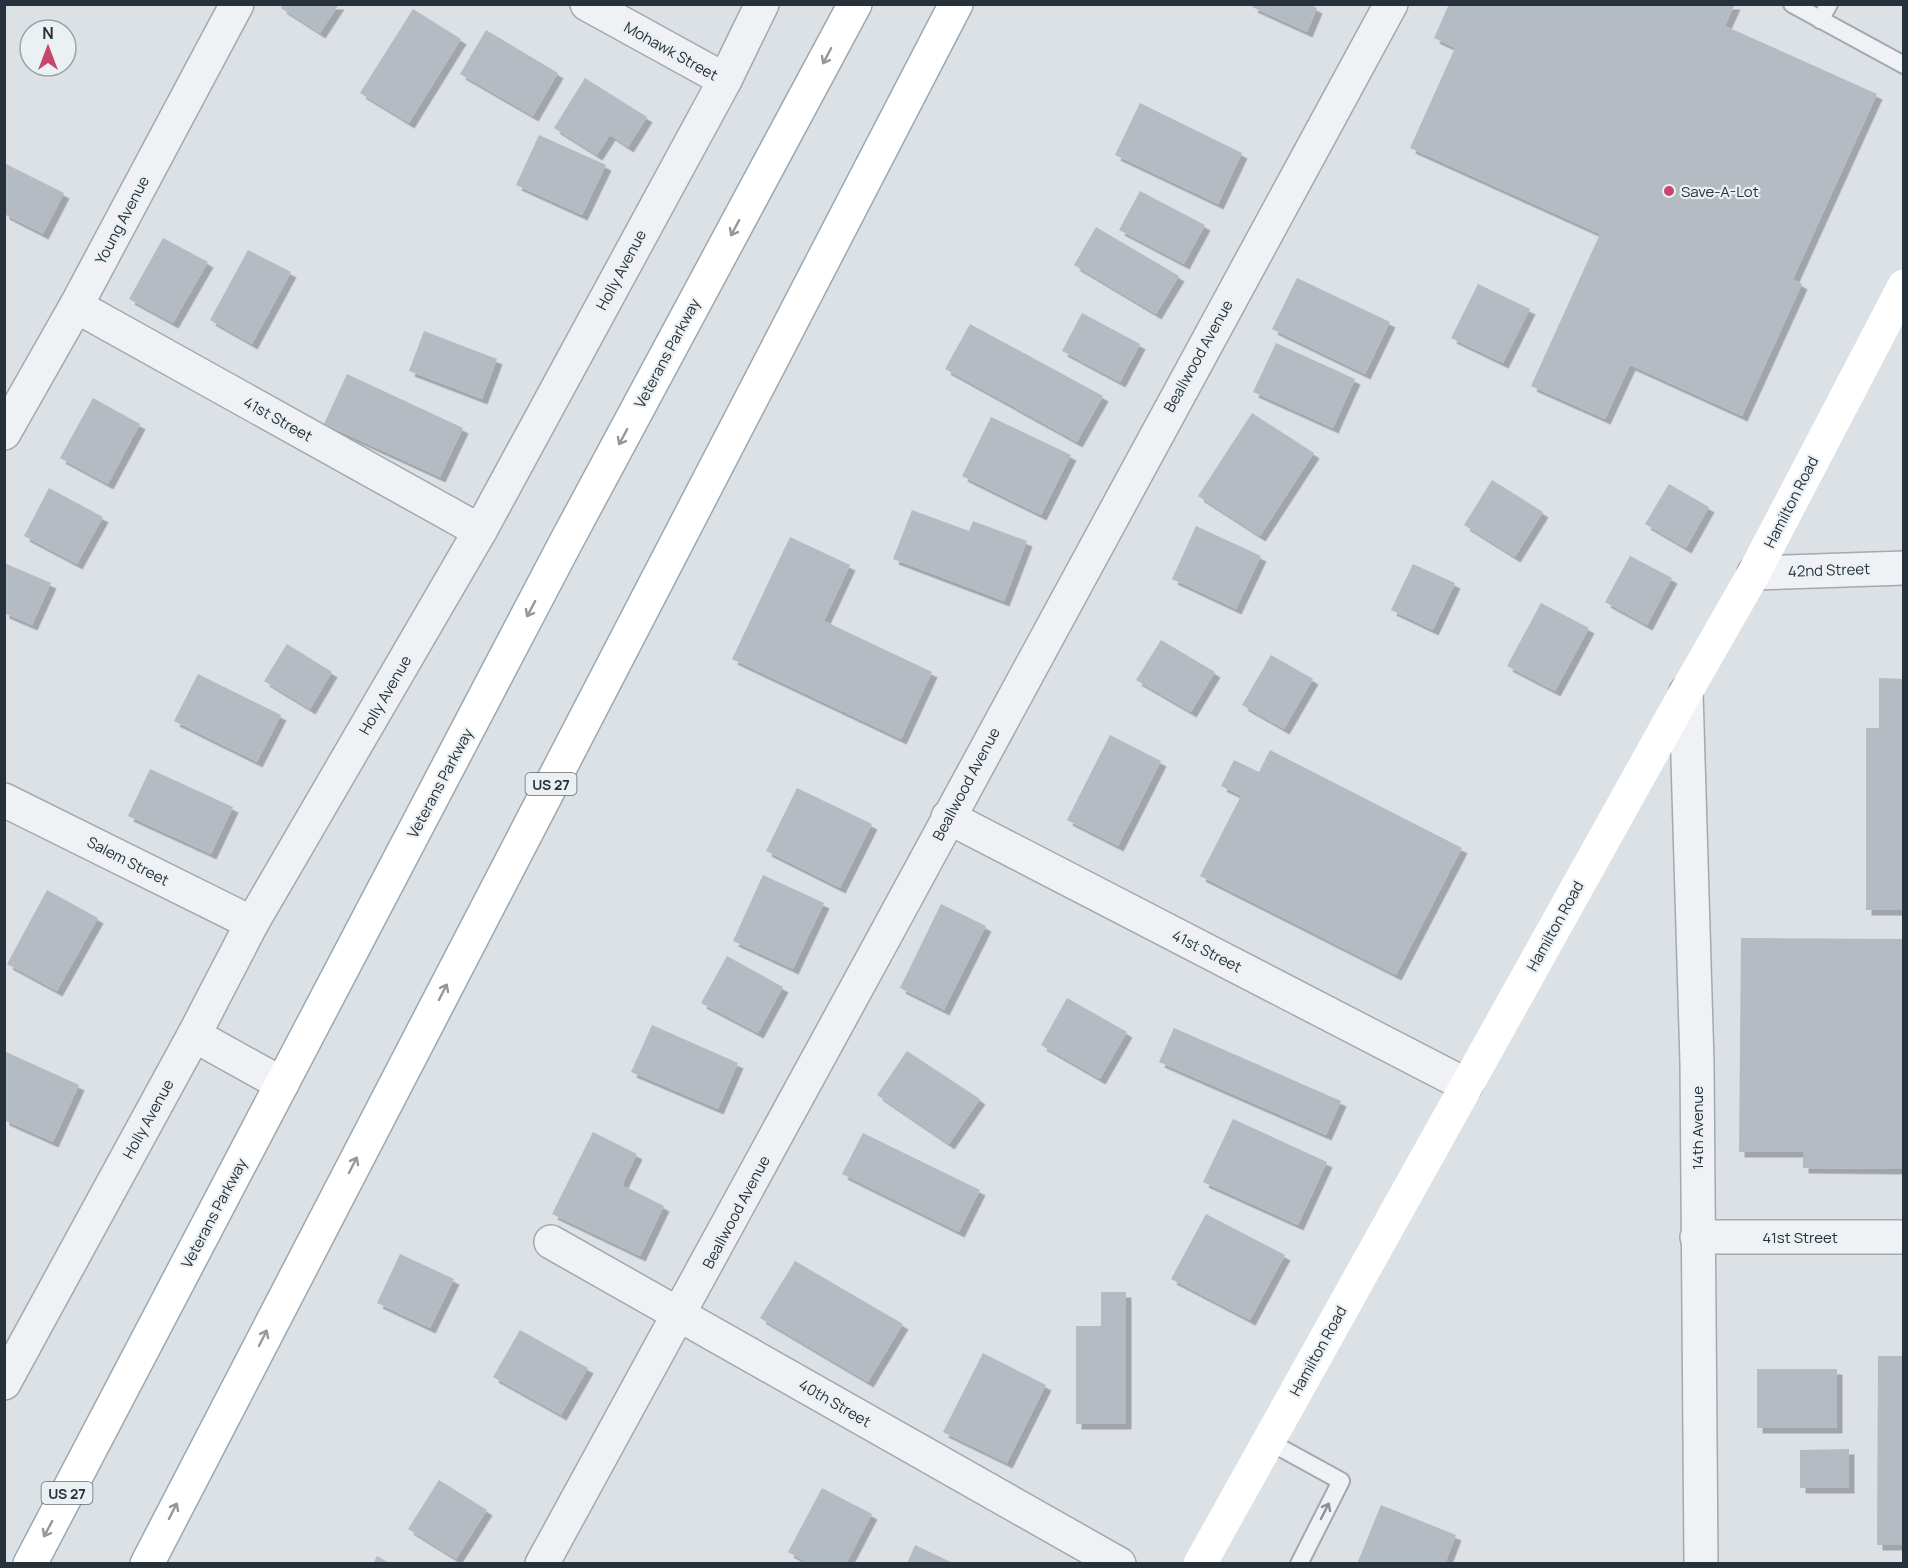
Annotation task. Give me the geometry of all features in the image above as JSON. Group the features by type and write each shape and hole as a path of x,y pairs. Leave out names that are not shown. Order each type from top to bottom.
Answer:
{"main road":[{"name":"Veterans Parkway","path":"30,1563 561,552 855,4"},
{"name":"US 27","path":"147,1563 956,4"},
{"name":"Hamilton Road","path":"1200,1563 1754,573 1904,286"}],"street":[{"name":"Young Avenue","path":"4,433 76,306 237,4"},
{"name":"Mohawk Street","path":"587,4 724,80"},
{"name":"Holly Avenue","path":"4,1383 194,1035 252,923 480,531 724,80 762,4"},
{"name":"Beallwood Avenue","path":"542,1563 680,1315 1206,340 1391,4"},
{"name":"41st Street","path":"76,306 480,531"},
{"name":"42nd Street","path":"1754,573 1904,568"},
{"name":"14th Avenue","path":"1686,692 1697,1064 1701,1563"},
{"name":"Salem Street","path":"4,800 252,923"},
{"name":"41st Street","path":"948,817 1466,1085"},
{"path":"194,1035 282,1084"},
{"name":"41st Street","path":"1697,1237 1904,1237"},
{"name":"40th Street","path":"551,1242 1119,1563"}],"lane":[{"path":"1792,4 1902,60"},
{"path":"1820,20 1828,4"},
{"path":"1268,1441 1341,1481 1299,1563"}],"building":[{"path":"283,4 339,4 320,33 281,8"},
{"path":"1254,4 1309,4 1317,8 1307,32 1252,7"},
{"name":"Save-A-Lot","path":"1449,4 1735,4 1725,26 1877,94 1793,279 1802,284 1742,416 1630,365 1605,419 1531,386 1600,234 1410,148 1455,48 1434,38"},
{"path":"413,9 461,39 409,123 360,93"},
{"path":"486,30 558,73 533,116 460,74"},
{"path":"585,78 647,117 628,147 610,135 597,155 554,128"},
{"path":"1140,103 1242,153 1218,204 1115,155"},
{"path":"539,135 606,165 582,215 516,185"},
{"path":"4,163 64,193 43,234 4,214"},
{"path":"1140,191 1205,225 1184,264 1119,230"},
{"path":"1096,227 1179,276 1156,314 1074,265"},
{"path":"163,238 208,262 173,323 129,299"},
{"path":"248,250 291,272 252,344 210,320"},
{"path":"1297,278 1390,322 1365,374 1272,329"},
{"path":"1478,284 1530,309 1503,363 1451,338"},
{"path":"1082,313 1140,344 1120,382 1062,351"},
{"path":"970,324 1103,396 1077,442 945,369"},
{"path":"424,331 497,359 482,399 409,371"},
{"path":"1276,343 1355,379 1333,428 1253,392"},
{"path":"347,374 463,428 440,477 324,424"},
{"path":"93,398 140,424 108,484 60,458"},
{"path":"1252,413 1314,453 1260,536 1198,496"},
{"path":"991,417 1071,455 1041,515 962,476"},
{"path":"1492,480 1543,512 1515,557 1464,525"},
{"path":"1669,484 1709,507 1686,548 1645,524"},
{"path":"49,488 103,517 77,564 24,536"},
{"path":"912,510 969,531 973,521 1027,541 1004,601 893,559"},
{"path":"1196,526 1261,556 1236,609 1172,579"},
{"path":"790,537 850,565 824,621 932,672 901,739 732,659"},
{"path":"1630,556 1672,578 1647,625 1605,602"},
{"path":"4,563 51,583 32,625 4,613"},
{"path":"1413,564 1455,583 1433,630 1391,610"},
{"path":"1541,603 1589,628 1555,691 1507,666"},
{"path":"1161,640 1215,672 1191,712 1136,680"},
{"path":"287,644 332,672 310,709 264,681"},
{"path":"1271,655 1313,679 1284,729 1242,705"},
{"path":"198,674 281,715 257,762 174,721"},
{"path":"1879,678 1904,679 1904,910 1866,910 1866,728 1879,728"},
{"path":"1110,735 1161,761 1118,846 1067,820"},
{"path":"1270,750 1462,848 1396,975 1200,876 1241,796 1221,786 1234,760 1259,772"},
{"path":"150,769 233,807 211,854 128,816"},
{"path":"797,788 872,824 840,888 766,851"},
{"path":"763,875 824,903 793,969 733,941"},
{"path":"47,890 98,918 57,991 7,964"},
{"path":"941,904 986,926 944,1010 900,988"},
{"path":"1741,938 1904,939 1904,1169 1803,1168 1803,1152 1739,1152"},
{"path":"727,956 783,987 758,1033 701,1003"},
{"path":"1067,998 1127,1032 1100,1079 1041,1045"},
{"path":"652,1025 738,1063 718,1109 631,1072"},
{"path":"1174,1028 1341,1101 1326,1135 1159,1062"},
{"path":"4,1051 79,1085 53,1142 4,1120"},
{"path":"907,1051 980,1099 949,1144 877,1095"},
{"path":"1233,1119 1327,1162 1298,1225 1203,1182"},
{"path":"593,1132 637,1154 622,1185 664,1206 640,1256 552,1214"},
{"path":"863,1133 980,1190 959,1232 842,1174"},
{"path":"1206,1214 1285,1255 1250,1320 1171,1279"},
{"path":"400,1254 454,1279 430,1328 377,1303"},
{"path":"795,1261 903,1324 868,1382 760,1318"},
{"path":"1101,1292 1126,1292 1126,1424 1076,1424 1076,1326 1101,1326"},
{"path":"520,1330 588,1368 561,1415 493,1377"},
{"path":"983,1353 1046,1385 1007,1463 943,1432"},
{"path":"1878,1356 1904,1356 1904,1545 1877,1545"},
{"path":"1757,1369 1837,1369 1837,1428 1757,1428"},
{"path":"1849,1449 1849,1488 1800,1488 1800,1450"},
{"path":"439,1480 487,1510 456,1559 408,1529"},
{"path":"822,1488 872,1514 846,1564 810,1564 788,1552"},
{"path":"1381,1505 1456,1535 1445,1564 1357,1564"},
{"path":"915,1545 955,1564 907,1564"},
{"path":"377,1556 391,1564 373,1564"}],"place":[{"name":"Save-A-Lot","path":"1669,191"}]}
